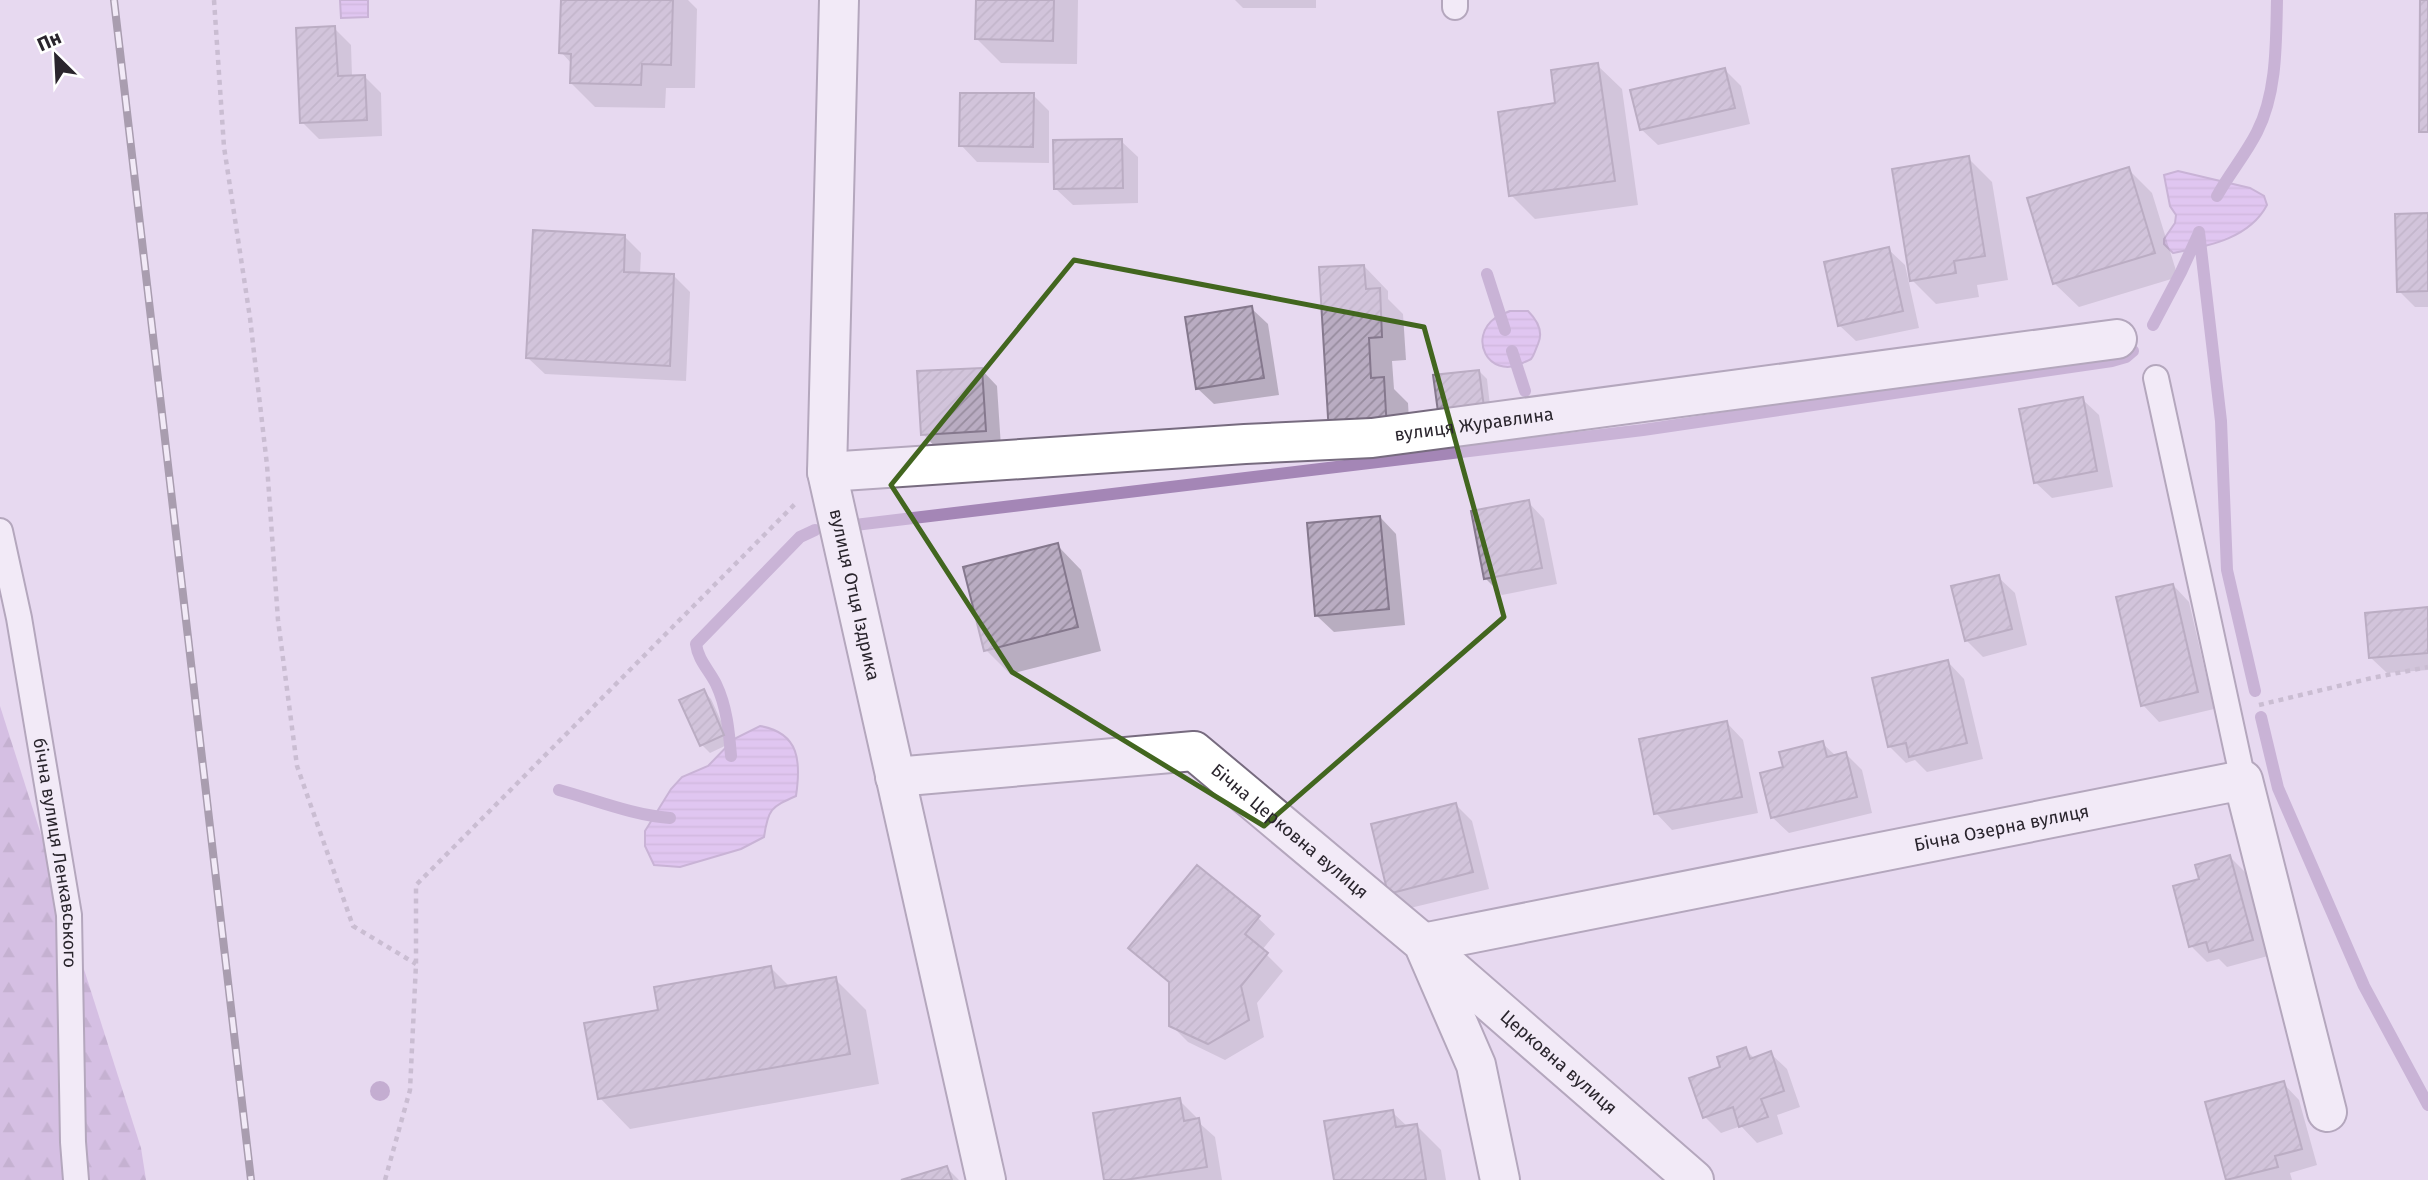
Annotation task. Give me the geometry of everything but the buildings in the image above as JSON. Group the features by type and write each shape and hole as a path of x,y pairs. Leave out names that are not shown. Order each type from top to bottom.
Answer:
{"street":[{"name":"вулиця Отця Іздрика","path":"839,0 827,472 986,1180"},
{"name":"вулиця Журавлина","path":"827,472 1372,438 2118,339"},
{"name":"Бічна Церковна вулиця","path":"895,777 1194,751 1423,943 1476,1065 1500,1180"},
{"name":"Бічна Озерна вулиця","path":"1423,943 2243,780"},
{"path":"2243,780 2327,1112"},
{"name":"Церковна вулиця","path":"1423,943 1694,1180"}],"lane":[{"path":"2156,378 2243,780"},
{"name":"бічна вулиця Ленкавського","path":"0,531 19,618 69,915 76,1180"}],"path":[{"path":"214,0 224,147 250,318 265,452 278,620 297,766 353,926 416,964"},
{"path":"385,1180 410,1090 416,964 416,885 827,472"},
{"path":"2228,713 2428,667"}],"highlighted area":[{"path":"1074,260 1424,327 1504,617 1264,826 1012,672 891,485"}],"green space":[{"path":"0,706 141,1148 146,1180 0,1180"}],"shaded area":[{"path":"340,0 368,0 368,17 341,18"},
{"path":"2178,171 2250,188 2264,196 2267,205 2250,226 2239,233 2213,244 2173,253 2164,244 2164,239 2175,223 2176,215 2170,206 2164,175"},
{"path":"1510,311 1528,311 1537,322 1540,335 1531,359 1509,367 1499,366 1486,354 1483,336 1487,326 1495,318"},
{"path":"760,726 783,735 795,751 798,772 796,796 772,810 764,837 741,849 680,867 654,865 645,846 645,831 671,789 682,777 708,766 734,739"}],"waterway":[{"path":"2217,196 2253,140 2264,117 2274,68 2277,0"},
{"path":"2199,232 2221,421 2227,570 2255,691"},
{"path":"2153,325 2198,235"},
{"path":"1487,274 1505,330"},
{"path":"1512,351 1525,391"},
{"path":"855,525 1643,430 2112,361 2126,357 2133,351"},
{"path":"731,756 723,702 696,644 800,537 815,530"},
{"path":"2261,717 2278,788 2364,986 2428,1105"},
{"path":"559,790 628,810 670,818"}],"railway":[{"path":"114,0 251,1180"}]}
